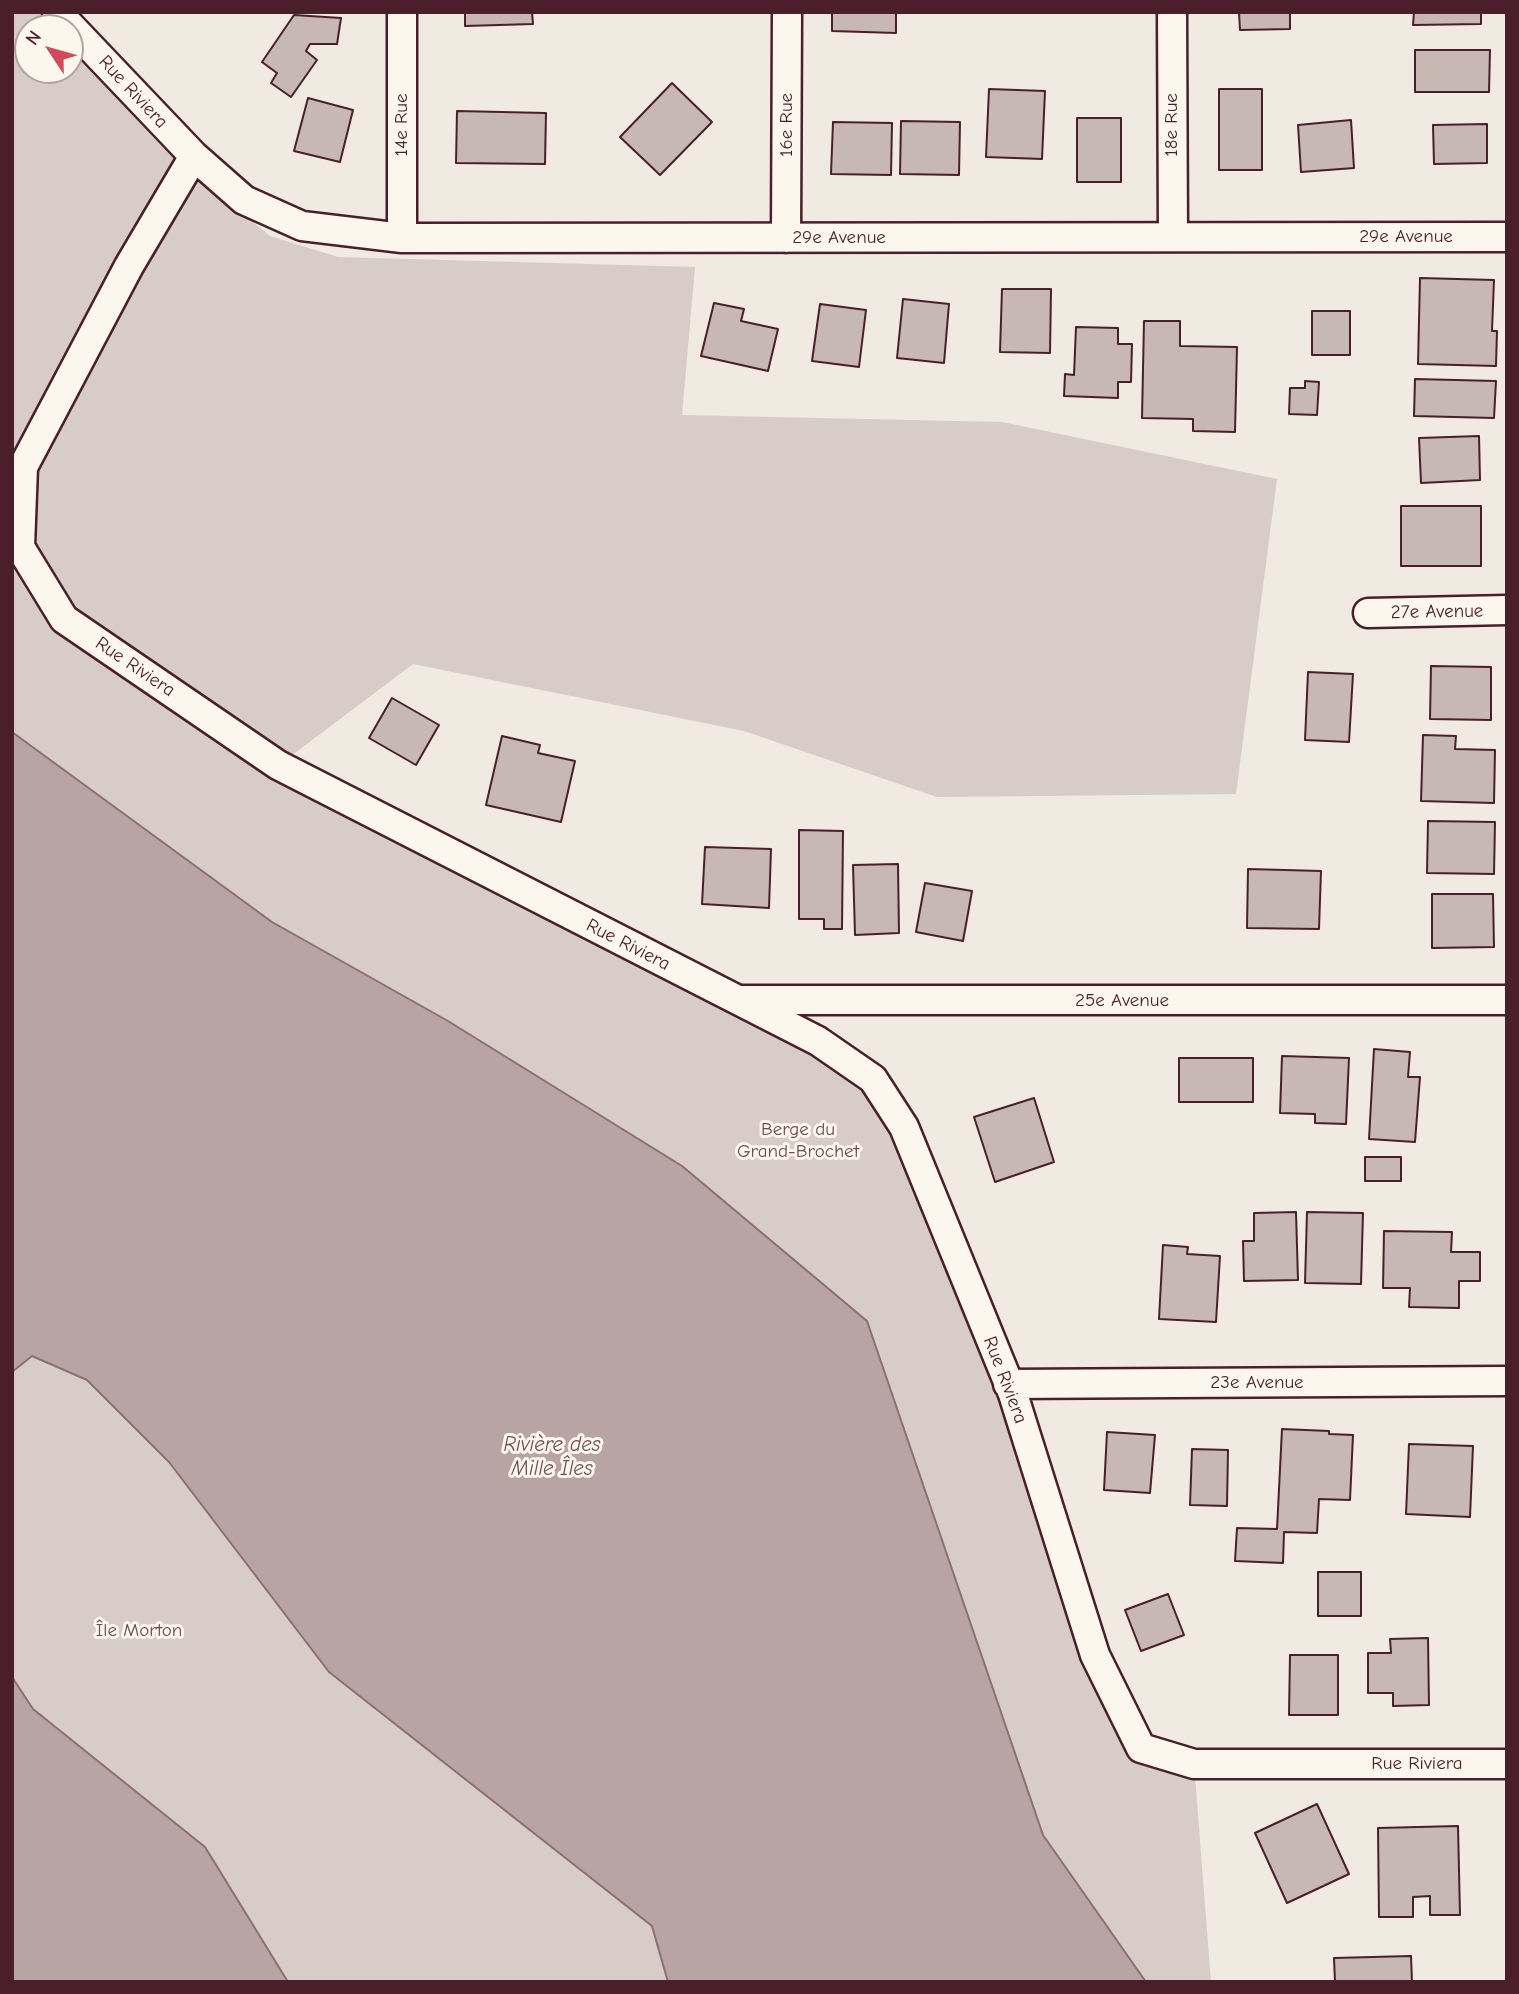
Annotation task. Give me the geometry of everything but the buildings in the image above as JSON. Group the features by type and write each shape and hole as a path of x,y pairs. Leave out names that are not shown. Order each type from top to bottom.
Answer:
{"street":[{"name":"Rue Riviera","path":"57,12 194,156 129,267 23,467 20,547 64,619 278,765 818,1041 873,1079 904,1127 1008,1384 1095,1655 1141,1748 1194,1764 1507,1764"},
{"name":"14e Rue","path":"402,12 402,238"},
{"name":"16e Rue","path":"786,238 788,12"},
{"name":"18e Rue","path":"1172,12 1173,237"},
{"name":"29e Avenue","path":"194,156 244,200 302,226 402,238 1507,237"},
{"name":"27e Avenue","path":"1367,613 1507,610"},
{"name":"25e Avenue","path":"737,1000 1507,1000"},
{"name":"23e Avenue","path":"1008,1384 1507,1381"}],"green space":[{"path":"12,12 59,14 14,14 14,84 84,84 84,43 204,182 270,236 338,257 695,267 682,415 1002,422 1277,479 1236,794 937,797 744,731 413,664 279,765 873,1079 1141,1748 1194,1764 1211,1982 891,1982 653,1926 668,1982 288,1982 205,1847 33,1709 12,1677"}],"water":[{"name":"Rivière des Mille Îles","path":"12,732 272,922 448,1021 682,1166 867,1321 1043,1835 1146,1982 668,1982 652,1926 329,1672 169,1462 87,1380 32,1356 12,1372"},
{"path":"12,1677 33,1709 205,1847 288,1982 12,1982"}],"park label":[{"name":"Berge du Grand-Brochet","path":"798,1141"},
{"name":"Île Morton","path":"139,1631"}]}
